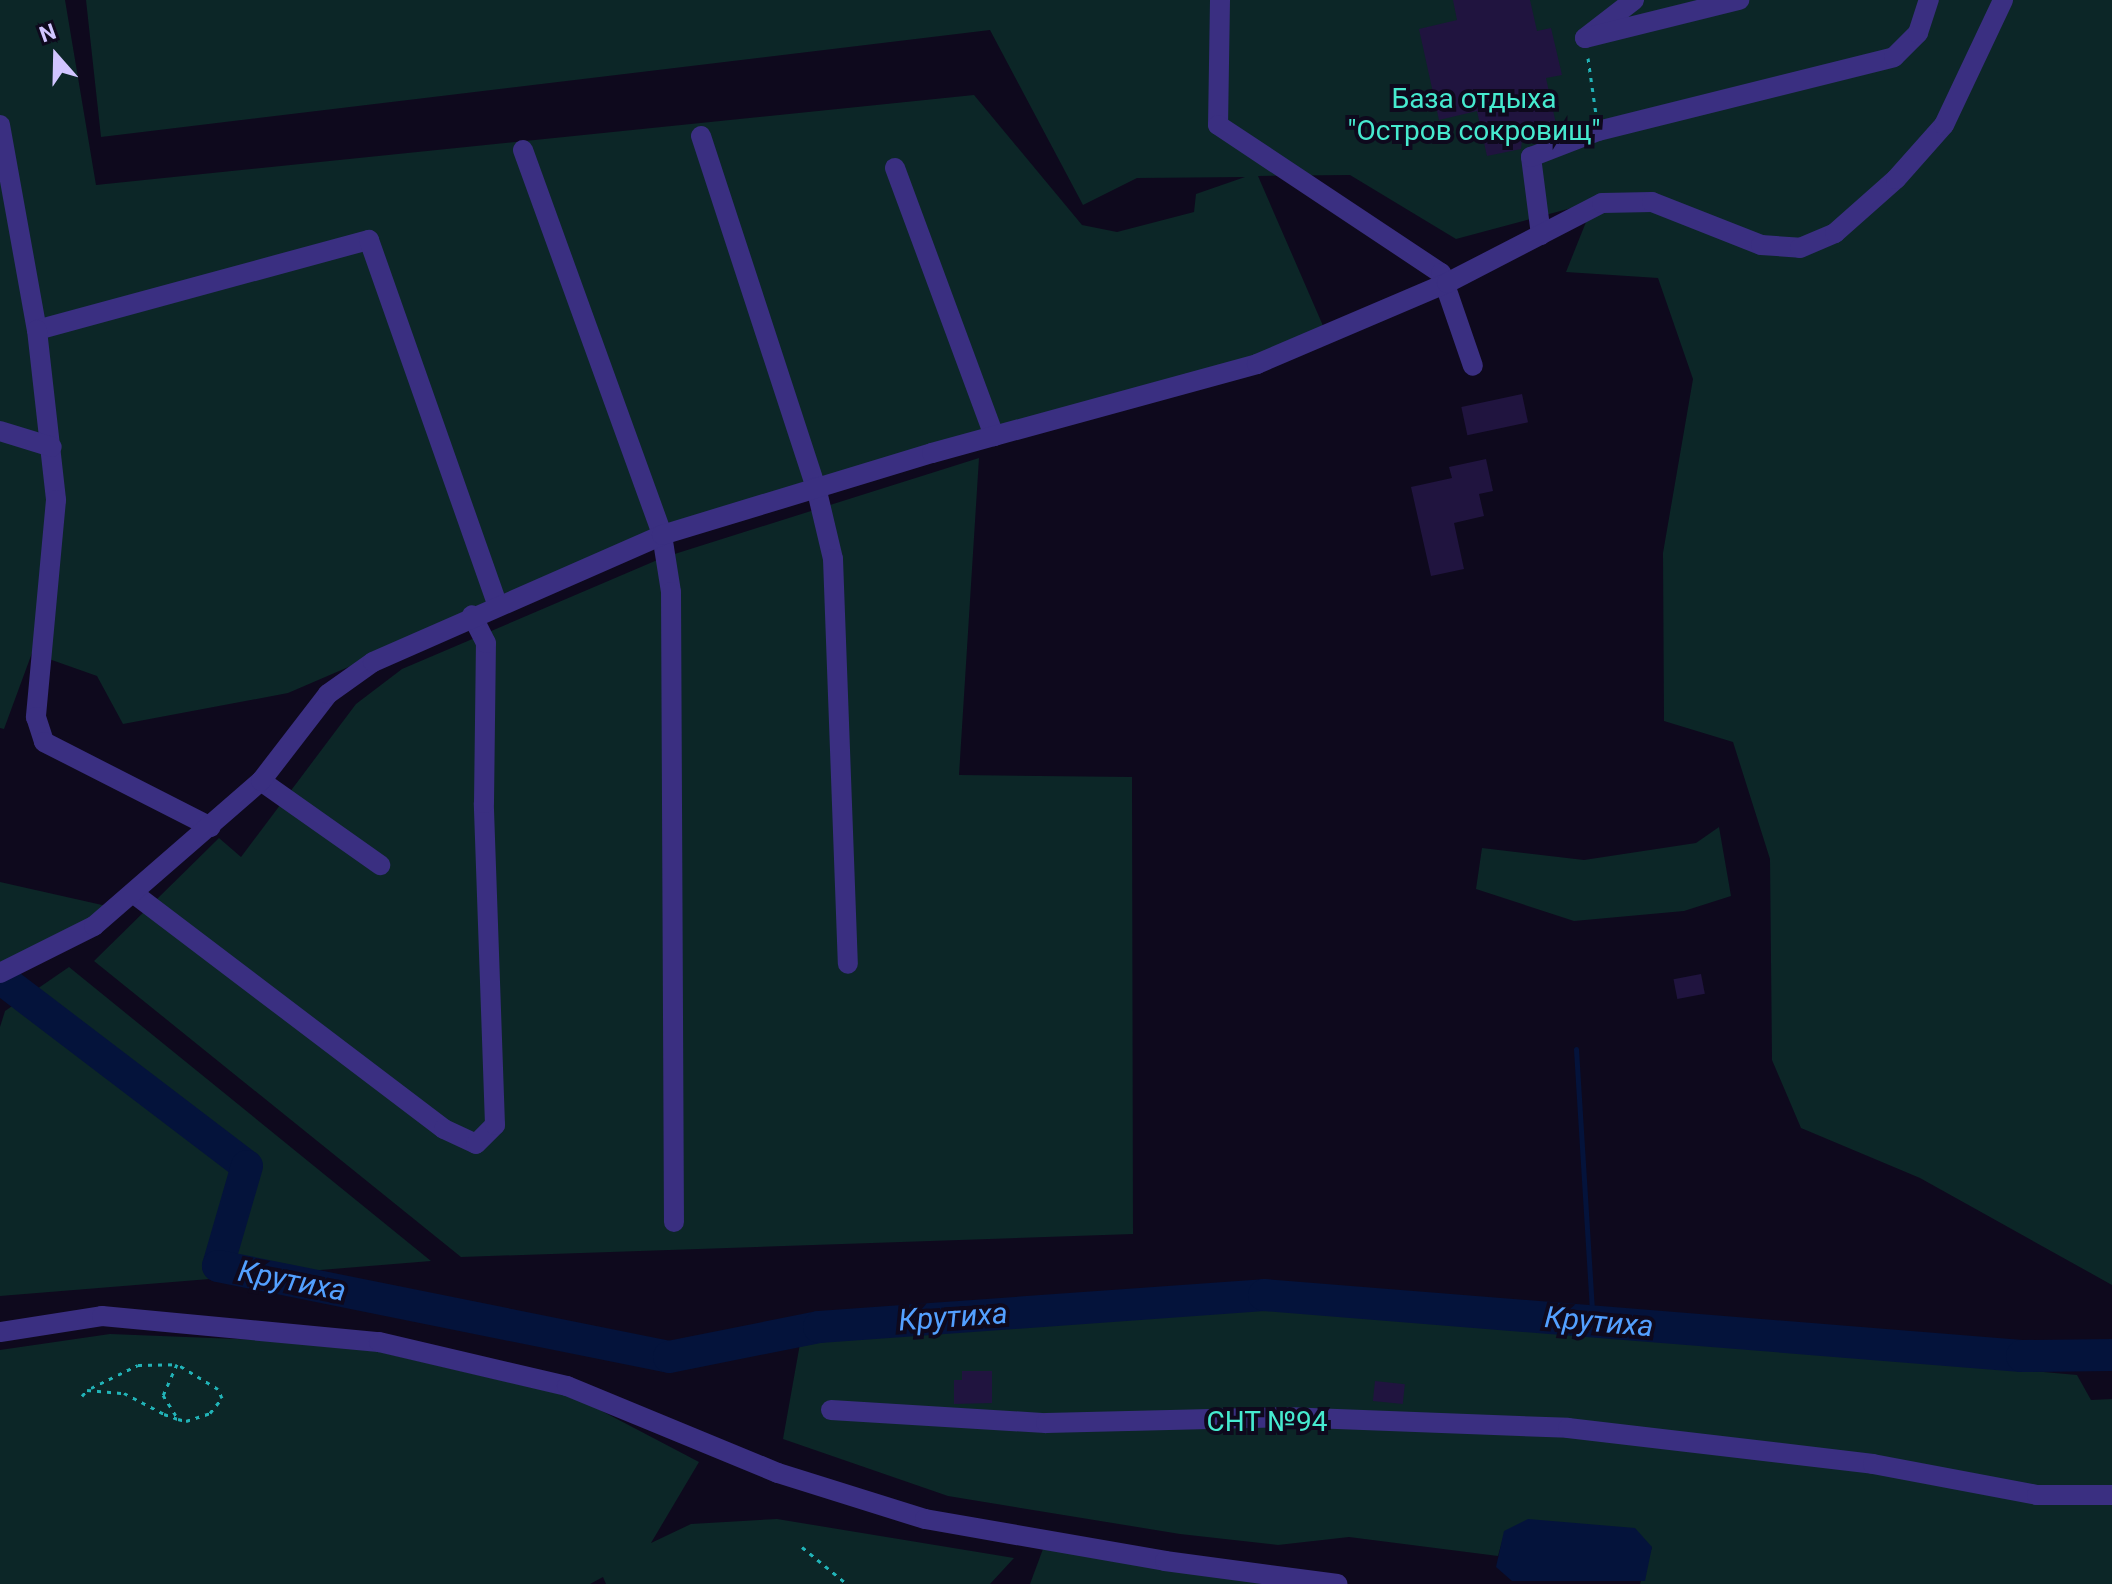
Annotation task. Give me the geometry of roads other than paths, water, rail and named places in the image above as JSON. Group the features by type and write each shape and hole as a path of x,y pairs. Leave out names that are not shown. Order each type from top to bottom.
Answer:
{"street":[{"path":"1220,0 1218,125 1441,273 1447,283 1473,366"},
{"path":"1634,0 1585,38 1739,0"},
{"path":"1541,235 1531,157 1598,131 1894,57 1918,33 1929,0"},
{"path":"0,973 94,926 261,781 328,694 373,662 497,604 662,535 816,487 1257,364 1447,283 1602,203 1632,199 1705,220 1761,245 1800,248 1835,233 1896,179 1944,125 2003,0"},
{"path":"0,125 37,330 56,500 36,717 44,742 211,827"},
{"path":"701,136 816,487 833,559 848,964"},
{"path":"523,150 662,535 671,592 674,1222"},
{"path":"895,168 994,436"},
{"path":"37,330 369,240 497,604"},
{"path":"0,431 52,447"},
{"path":"133,893 444,1129 476,1144 495,1125 484,803 486,643 472,615"},
{"path":"261,781 380,865"},
{"path":"0,1332 102,1316 379,1342 567,1386 778,1473 925,1519 1165,1561 1337,1584"},
{"path":"831,1410 1046,1423 1285,1417 1568,1428 1873,1464 2037,1495 2112,1495"}],"water":[{"path":"1528,1519 1635,1528 1652,1547 1645,1581 1512,1581 1496,1567 1504,1531"}],"waterway":[{"name":"Крутиха","path":"0,978 247,1166 218,1266 669,1357 819,1327 1264,1295 2022,1356 2112,1355"},
{"path":"1576,1049 1593,1324"}],"park label":[{"name":"База отдыха \"Остров сокровищ\"","path":"1474,115"},
{"name":"СНТ №94","path":"1267,1422"}]}
